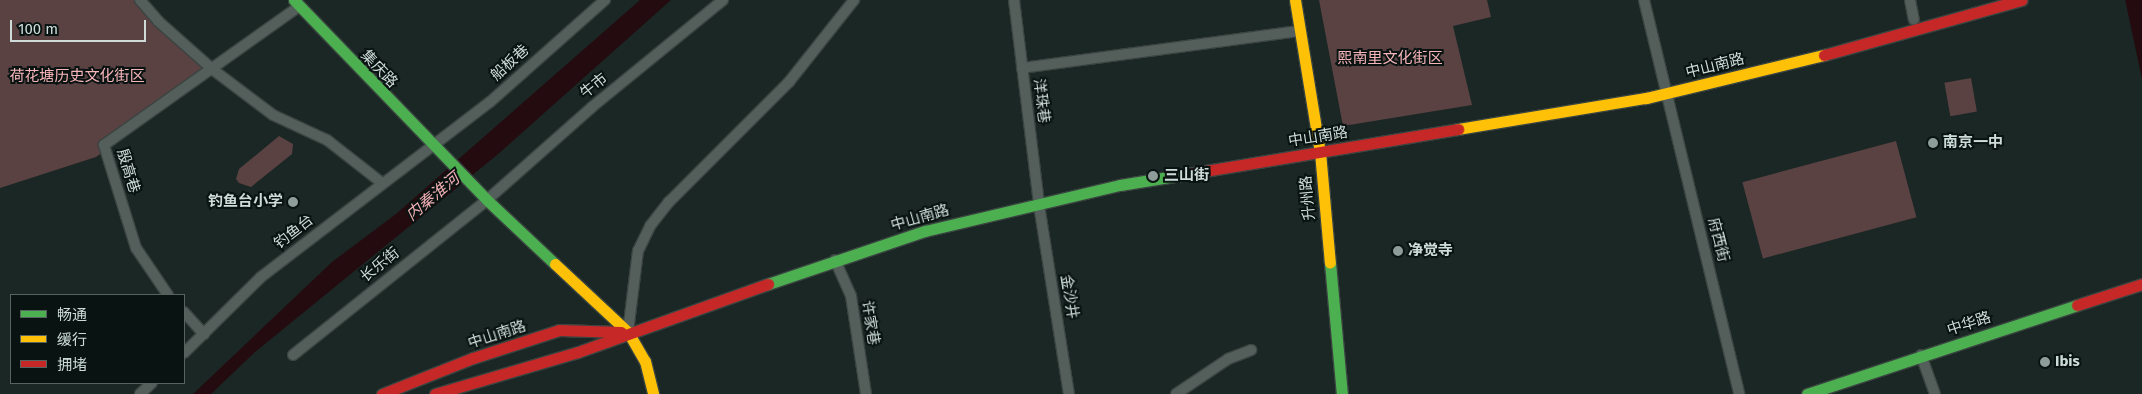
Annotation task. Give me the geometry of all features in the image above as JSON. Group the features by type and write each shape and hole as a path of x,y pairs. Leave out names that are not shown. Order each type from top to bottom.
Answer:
{"main road":[{"name":"升州路","path":"1295,0 1320,152 1342,394"},
{"name":"中山南路","path":"435,394 578,352 628,332 835,260 925,231 1120,185 1667,93 1831,53 2021,0"},
{"name":"集庆路","path":"296,4 487,200"},
{"path":"487,200 628,332 645,362 653,394"},
{"name":"中华路","path":"1806,394 2142,284"},
{"name":"中山南路","path":"382,394 473,358 559,330 628,332"}],"street":[{"path":"140,0 158,21 212,69 273,115 327,140 382,183"},
{"name":"船板巷","path":"434,146 490,102 605,0"},
{"name":"牛市","path":"487,200 592,107 723,0"},
{"path":"628,332 638,251 650,226 669,202 789,82 854,0"},
{"name":"洋珠巷","path":"1014,0 1039,205"},
{"name":"府西街","path":"1644,0 1739,394"},
{"path":"1910,0 1914,20"},
{"name":"殷高巷","path":"167,294 136,248 104,145 212,69 296,4"},
{"path":"1022,68 1300,31"},
{"name":"钓鱼台","path":"185,353 261,277 382,183 434,146"},
{"name":"长乐街","path":"294,355 487,200"},
{"name":"金沙井","path":"1039,205 1069,394"},
{"name":"许家巷","path":"835,260 851,296 866,394"},
{"path":"185,313 204,334"},
{"path":"1176,394 1228,359 1251,350"},
{"path":"1922,355 1935,394"},
{"path":"140,394 151,384"}],"green space":[{"name":"荷花塘历史文化街区","path":"0,0 141,0 211,76 96,157 0,188"},
{"name":"熙南里文化街区","path":"1319,0 1487,0 1491,17 1453,26 1472,105 1343,126"},
{"path":"1971,78 1977,111 1950,116 1944,83"},
{"path":"279,136 293,144 292,154 251,187 239,183 236,179 239,169"},
{"path":"1896,141 1916,217 1763,258 1742,182"}],"water":[{"name":"内秦淮河","path":"640,0 671,0 497,155 255,352 211,394 193,394 332,262 396,214"},
{"path":"2125,0 2142,0 2142,79 2126,4"}],"traffic: fast":[{"path":"294,0 487,200 555,264"},
{"path":"768,284 925,231 1120,185 1187,174"},
{"path":"1330,263 1342,394"},
{"path":"1807,394 2077,305"}],"traffic: slow":[{"path":"1295,0 1320,152 1330,263"},
{"path":"1458,129 1646,98 1824,55"},
{"path":"555,264 628,332 645,361 653,394"}],"traffic: jam":[{"path":"1824,55 2021,0"},
{"path":"1187,174 1458,129"},
{"path":"435,394 578,352 768,284"},
{"path":"2077,305 2142,284"},
{"path":"382,394 473,358 559,330 621,332"}],"place":[{"name":"南京一中","path":"1933,143"},
{"name":"三山街","path":"1153,176"},
{"name":"钓鱼台小学","path":"293,202"},
{"name":"净觉寺","path":"1398,251"},
{"name":"Ibis","path":"2045,362"}]}
